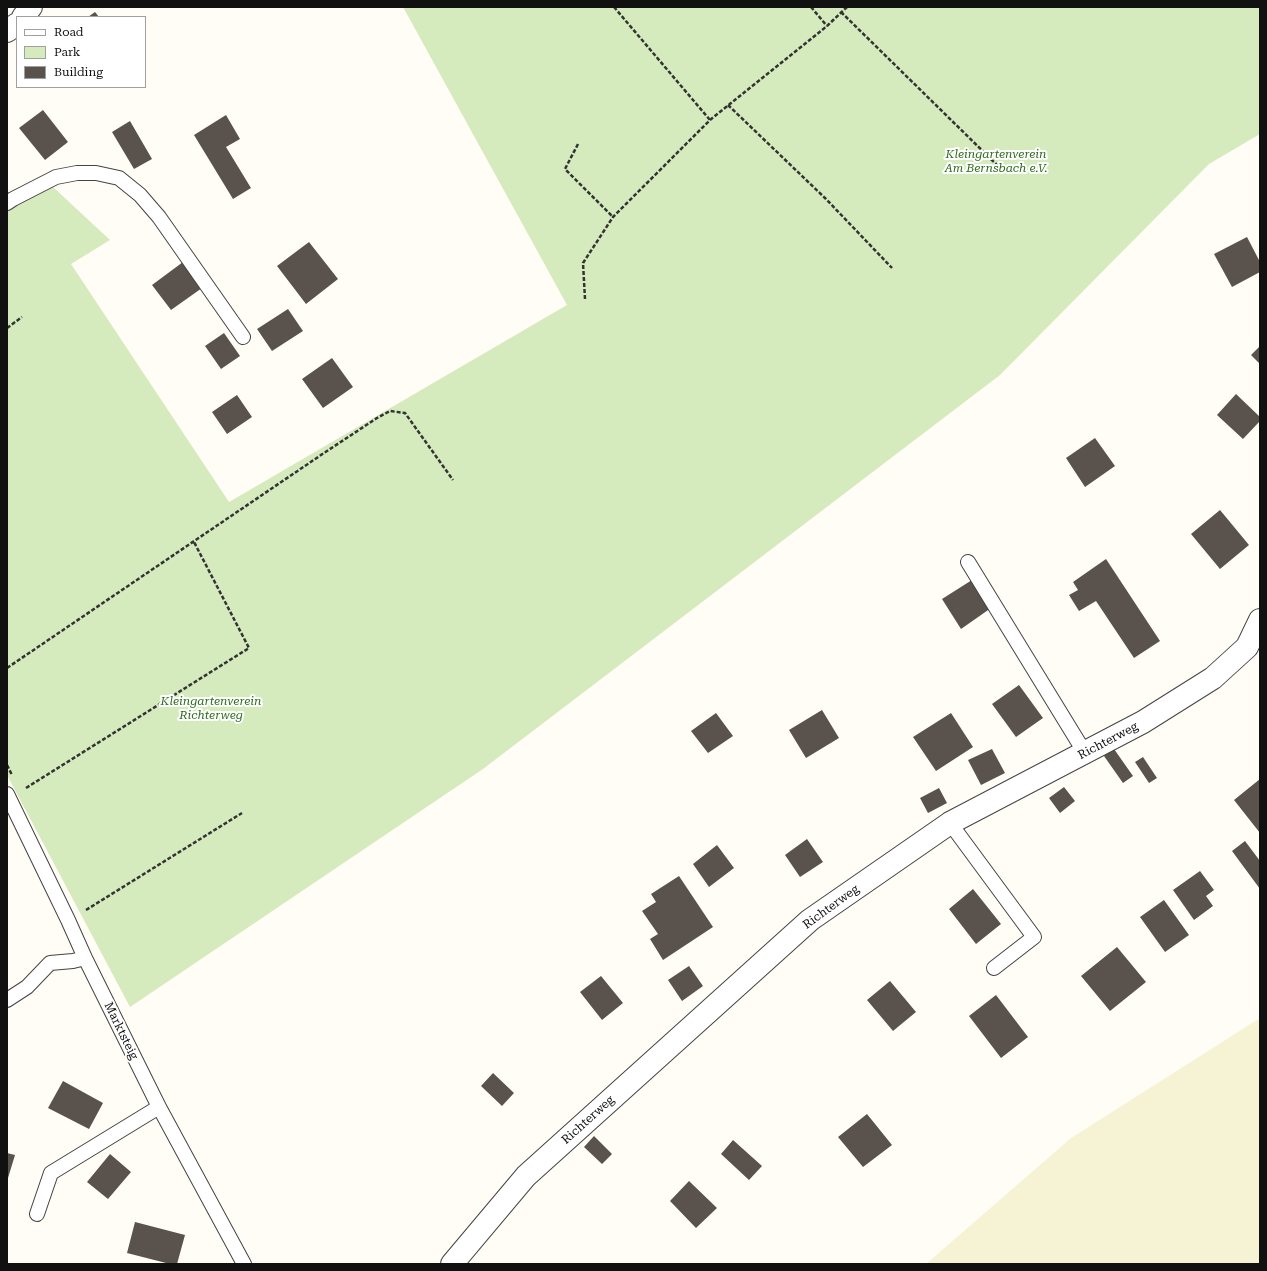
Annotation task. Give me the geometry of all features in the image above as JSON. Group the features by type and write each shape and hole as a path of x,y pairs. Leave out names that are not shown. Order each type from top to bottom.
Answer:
{"street":[{"path":"24,16 31,7"},
{"path":"7,31 16,25"},
{"name":"Richterweg","path":"452,1264 526,1176 810,920 950,824 1143,722 1213,678 1247,647 1260,620"}],"lane":[{"path":"7,203 56,177 77,173 96,172 119,178 140,195 159,217 243,337"},
{"path":"968,562 1085,753"},
{"name":"Marktsteig","path":"14,793 85,958 159,1107 244,1264"},
{"path":"950,824 1034,937 994,968"},
{"path":"7,1000 27,987 50,963 73,961 85,958"},
{"path":"37,1214 51,1173 159,1107"}],"path":[{"path":"614,7 710,120"},
{"path":"811,7 827,26"},
{"path":"585,299 583,263 613,217 710,120 827,26 847,7"},
{"path":"841,12 998,166"},
{"path":"728,105 826,199 892,268"},
{"path":"578,144 564,169 613,217"},
{"path":"7,328 22,317"},
{"path":"7,668 377,418 390,411 405,413 453,480"},
{"path":"14,793 249,648 194,542"},
{"path":"68,920 242,813"}],"shaded area":[{"path":"1260,1018 1260,1264 926,1264 1071,1138"}],"green space":[{"path":"403,7 1260,7 1260,134 1209,164 1000,375 483,769 130,1007 7,775 7,196 52,186 110,240 71,264 229,502 567,305"}],"building":[{"path":"95,12 98,16 89,16"},
{"path":"43,110 68,142 45,160 19,128"},
{"path":"226,115 240,139 226,147 251,188 233,199 194,135"},
{"path":"130,121 152,159 134,169 112,132"},
{"path":"1247,237 1260,262 1260,272 1232,287 1214,254"},
{"path":"309,242 338,279 306,304 277,266"},
{"path":"183,262 202,288 171,310 152,285"},
{"path":"288,309 303,331 272,351 257,329"},
{"path":"224,333 240,356 221,369 205,346"},
{"path":"1260,346 1260,364 1251,355"},
{"path":"332,358 353,387 323,408 302,379"},
{"path":"1236,394 1260,417 1260,421 1243,439 1217,415"},
{"path":"237,395 252,417 227,434 212,412"},
{"path":"1095,438 1115,466 1085,487 1066,458"},
{"path":"1220,510 1249,545 1220,569 1191,534"},
{"path":"1106,559 1160,641 1134,658 1096,601 1079,611 1069,595 1078,590 1073,582"},
{"path":"972,580 991,608 961,629 942,599"},
{"path":"1019,685 1043,718 1016,737 992,704"},
{"path":"822,710 839,738 806,758 789,730"},
{"path":"716,713 733,736 708,753 691,731"},
{"path":"951,713 973,747 936,771 913,737"},
{"path":"992,749 1005,773 981,785 968,760"},
{"path":"1114,749 1133,776 1123,783 1104,756"},
{"path":"1143,757 1157,778 1149,783 1135,762"},
{"path":"1260,779 1260,833 1234,800"},
{"path":"1064,787 1075,801 1060,813 1049,798"},
{"path":"939,788 947,803 928,813 920,798"},
{"path":"807,839 823,862 800,877 785,855"},
{"path":"1245,841 1260,861 1260,889 1232,851"},
{"path":"717,845 734,868 709,887 693,864"},
{"path":"1200,871 1214,890 1206,896 1213,906 1194,920 1173,890"},
{"path":"679,876 713,927 663,960 650,939 658,934 642,911 656,902 651,894"},
{"path":"973,889 1001,924 976,944 949,909"},
{"path":"1164,900 1189,935 1165,952 1140,917"},
{"path":"1117,947 1146,982 1110,1011 1081,976"},
{"path":"689,966 703,986 682,1001 668,980"},
{"path":"601,976 623,1003 602,1020 580,992"},
{"path":"890,981 916,1012 893,1031 867,1000"},
{"path":"996,995 1028,1037 1001,1058 969,1016"},
{"path":"493,1073 514,1093 502,1106 481,1086"},
{"path":"63,1081 103,1103 89,1129 48,1108"},
{"path":"867,1114 892,1145 863,1167 838,1137"},
{"path":"594,1136 612,1154 602,1164 584,1147"},
{"path":"733,1140 762,1166 749,1180 721,1154"},
{"path":"7,1153 15,1155 8,1178 7,1177"},
{"path":"110,1154 131,1172 108,1199 87,1182"},
{"path":"689,1181 717,1208 696,1228 670,1201"},
{"path":"135,1222 185,1235 177,1264 170,1264 127,1253"}],"park label":[{"name":"Kleingartenverein Am Bernsbach e.V.","path":"996,161"},
{"name":"Kleingartenverein Richterweg","path":"211,708"}]}
